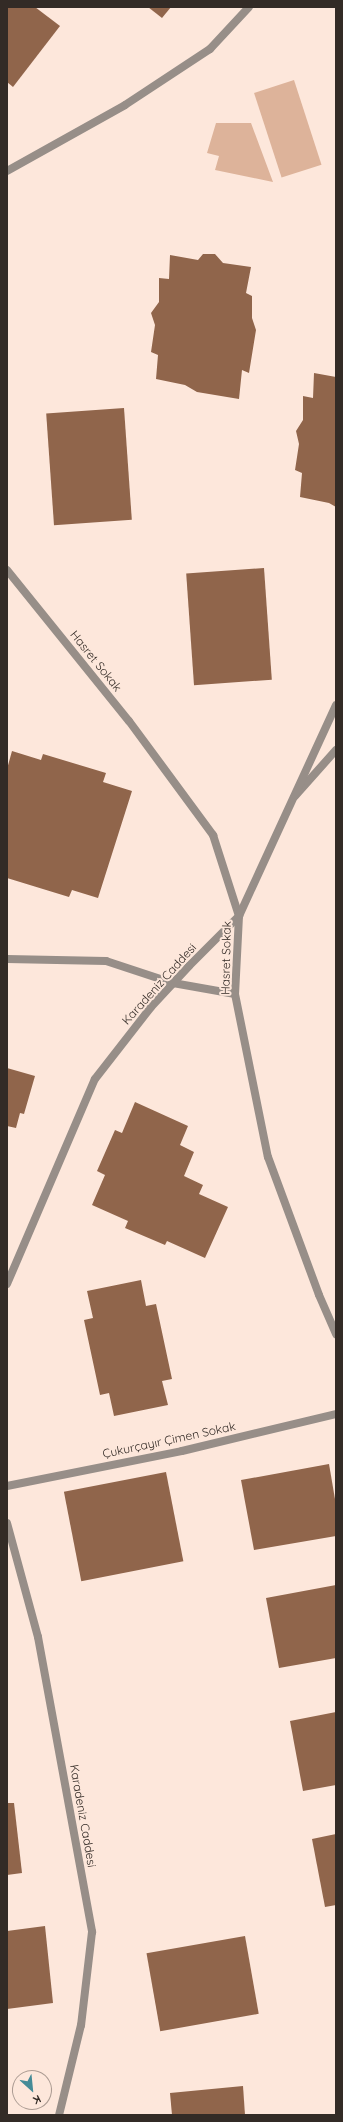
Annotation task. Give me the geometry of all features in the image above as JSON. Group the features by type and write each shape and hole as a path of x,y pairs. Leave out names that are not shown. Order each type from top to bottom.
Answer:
{"street":[{"path":"7,171 125,106 210,49 249,7"},
{"name":"Hasret Sokak","path":"7,570 130,721 212,835 239,916 235,994 268,1157 319,1295 336,1334"},
{"name":"Karadeniz Caddesi","path":"7,1284 95,1080 152,1007 173,983 239,916 336,705"},
{"path":"294,798 336,750"},
{"path":"7,959 106,961 173,983 235,994"},
{"name":"Çukurçayır Çimen Sokak","path":"7,1486 182,1450 336,1414"},
{"name":"Karadeniz Caddesi","path":"7,1523 38,1637 92,1932 81,2025 58,2115"}],"shaded area":[{"path":"294,80 322,165 282,178 254,93"},
{"path":"216,123 251,123 273,182 215,170 219,156 207,153"}],"building":[{"path":"7,7 35,7 60,26 13,87 7,82"},
{"path":"148,7 171,7 162,18"},
{"path":"203,254 215,254 223,263 251,267 246,293 252,296 252,318 256,330 249,373 242,370 239,399 197,392 185,385 156,379 158,355 151,352 155,325 151,313 159,302 159,278 169,279 170,255 198,260"},
{"path":"314,373 336,377 336,507 329,503 300,497 302,473 295,470 299,444 296,431 303,420 303,396 313,398"},
{"path":"124,408 132,520 54,525 46,413"},
{"path":"264,568 272,680 194,685 186,573"},
{"path":"12,751 41,760 43,754 106,773 103,782 132,791 98,898 72,890 69,897 7,878 7,769"},
{"path":"7,1068 35,1076 24,1114 20,1113 16,1128 7,1126"},
{"path":"135,1102 188,1126 180,1145 194,1152 184,1176 203,1185 199,1194 228,1207 205,1258 167,1241 165,1245 125,1228 128,1221 92,1205 105,1175 97,1171 115,1130 122,1133"},
{"path":"141,1280 146,1306 156,1304 172,1379 162,1381 168,1405 114,1416 109,1393 100,1395 84,1320 93,1318 87,1291"},
{"path":"329,1464 336,1505 336,1536 254,1550 241,1480"},
{"path":"166,1472 183,1561 81,1581 64,1492"},
{"path":"336,1585 336,1658 279,1668 266,1598"},
{"path":"336,1712 336,1785 303,1791 290,1721"},
{"path":"7,1803 14,1803 22,1873 7,1875"},
{"path":"336,1834 336,1905 325,1907 312,1839"},
{"path":"45,1926 53,2003 7,2009 7,1931"},
{"path":"245,1936 259,2014 160,2031 147,1953"},
{"path":"243,2086 245,2115 172,2115 170,2093"}]}
